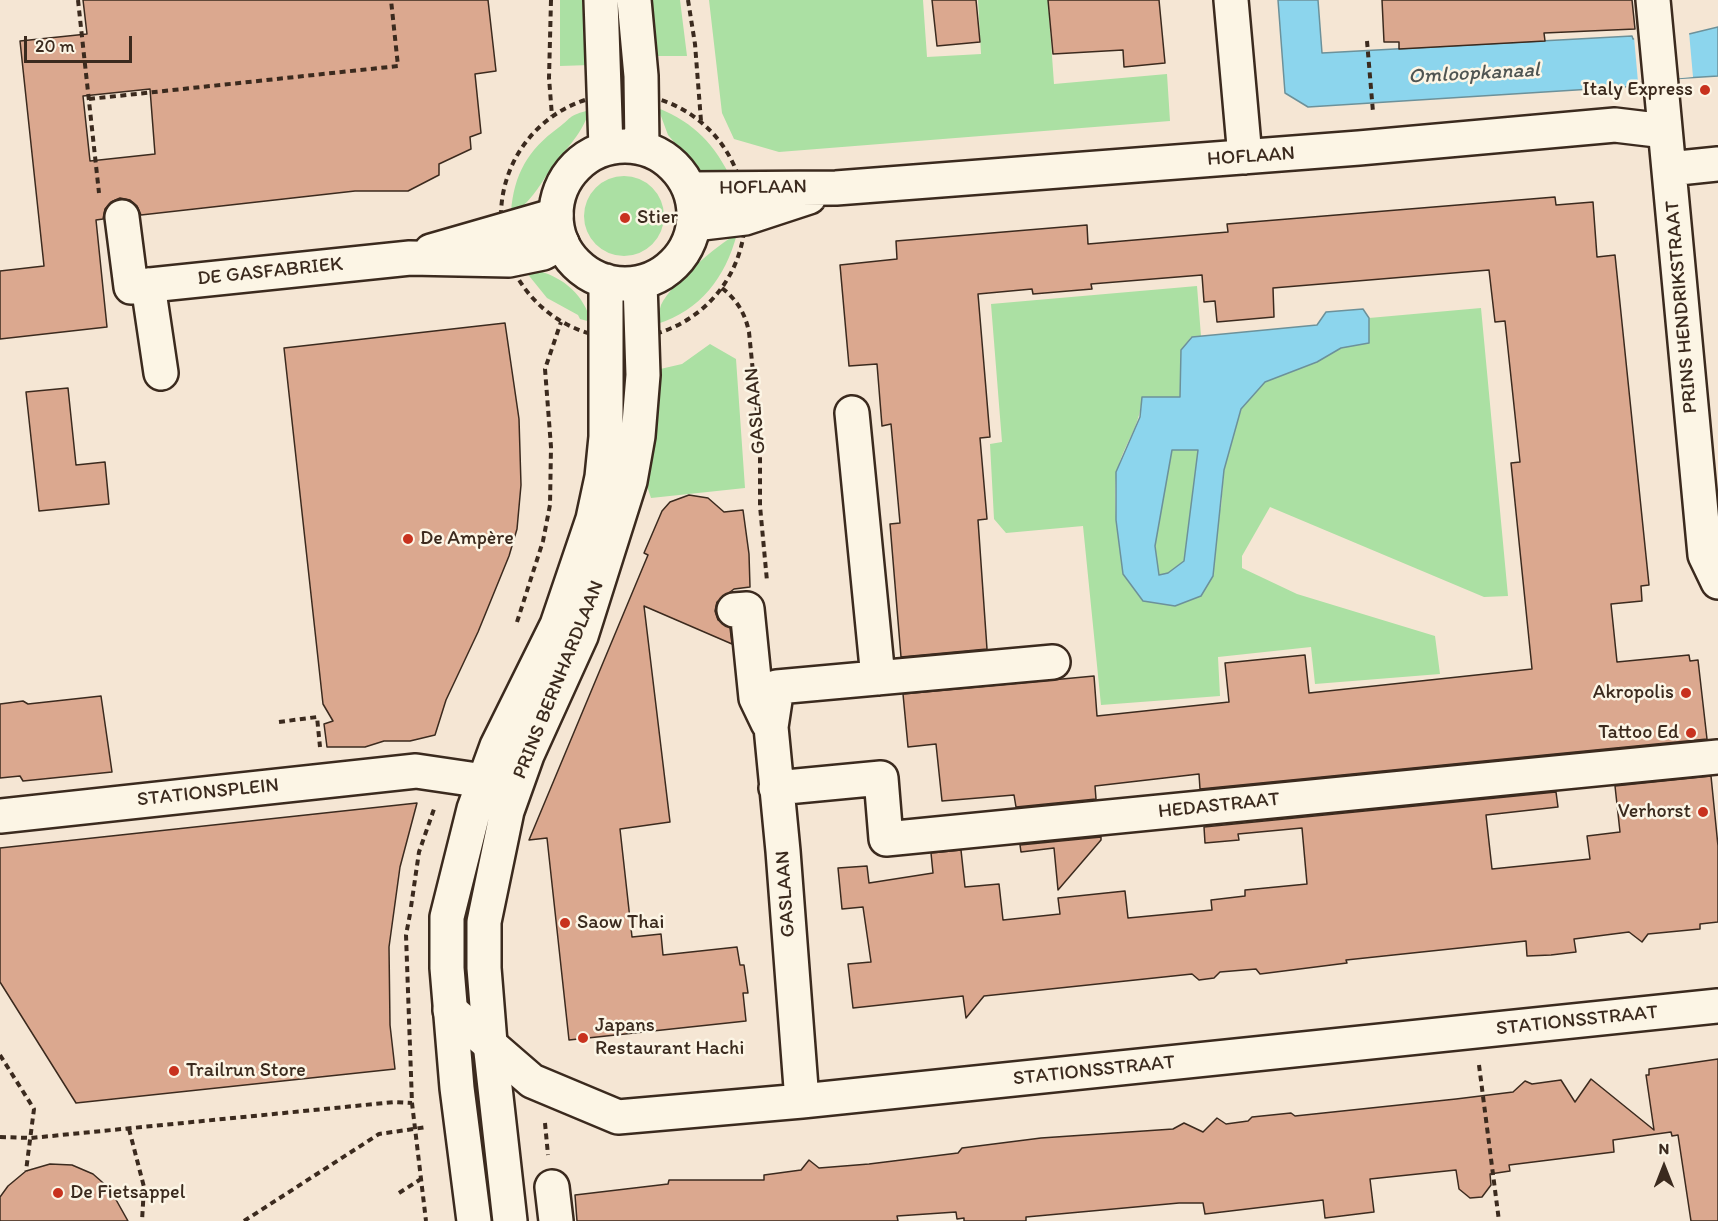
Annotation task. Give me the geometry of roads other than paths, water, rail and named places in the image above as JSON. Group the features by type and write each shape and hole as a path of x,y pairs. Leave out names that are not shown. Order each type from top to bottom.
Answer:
{"street":[{"path":"601,0 606,148"},
{"path":"634,0 641,76 642,147"},
{"path":"1231,0 1245,157"},
{"name":"PRINS HENDRIKSTRAAT","path":"1653,0 1669,169 1707,443 1704,555 1718,582"},
{"name":"HOFLAAN","path":"690,189 836,188 1245,157 1616,125 1665,131"},
{"path":"642,147 671,162 682,174 690,189 694,206 691,238 677,262 654,278 640,283 623,284 606,281 579,267 559,229 562,186 570,173 592,154 606,148 642,147"},
{"path":"1669,169 1718,164"},
{"name":"HOFLAAN","path":"694,224 745,218 836,188"},
{"path":"122,217 146,285 166,373"},
{"name":"DE GASFABRIEK","path":"146,285 410,258 479,235 559,229"},
{"name":"PRINS BERNHARDLAAN","path":"510,1221 484,968 484,921 493,870 500,783 497,746 557,625 593,519 602,477 606,437 606,281"},
{"name":"PRINS BERNHARDLAAN","path":"474,1221 457,1088 450,1010 447,917 465,841 500,783 527,755 581,636 630,481 638,436 643,375 640,283"},
{"path":"852,413 878,678"},
{"path":"734,610 747,609 756,698 771,727"},
{"name":"GASLAAN","path":"802,1101 771,727 777,687 1053,662"},
{"name":"HEDASTRAAT","path":"776,788 881,778 886,839 1718,757"},
{"name":"STATIONSPLEIN","path":"0,816 324,781 431,773 500,783"},
{"name":"STATIONSSTRAAT","path":"490,1043 532,1081 618,1117 802,1101 1718,1006"},
{"path":"450,1010 490,1043"},
{"path":"552,1187 556,1221"}],"water":[{"name":"Omloopkanaal","path":"1278,0 1318,0 1322,53 1632,36 1633,39 1689,34 1718,27 1718,76 1638,81 1639,86 1308,107 1285,93"},
{"path":"1363,309 1369,318 1369,343 1341,348 1317,362 1265,382 1241,409 1224,470 1213,576 1201,596 1175,606 1143,601 1123,574 1116,520 1116,472 1140,417 1142,397 1180,397 1181,350 1192,337 1317,325 1326,312","holes":["1172,450 1198,450 1184,561 1168,573 1159,575 1155,546"]}],"place":[{"name":"Italy Express","path":"1705,90"},
{"name":"Stier","path":"625,218"},
{"name":"De Ampère","path":"408,539"},
{"name":"Akropolis","path":"1686,693"},
{"name":"Tattoo Ed","path":"1691,733"},
{"name":"Verhorst","path":"1703,812"},
{"name":"Saow Thai","path":"565,923"},
{"name":"Japans Restaurant Hachi","path":"583,1038"},
{"name":"Trailrun Store","path":"174,1071"},
{"name":"De Fietsappel","path":"58,1193"}]}
